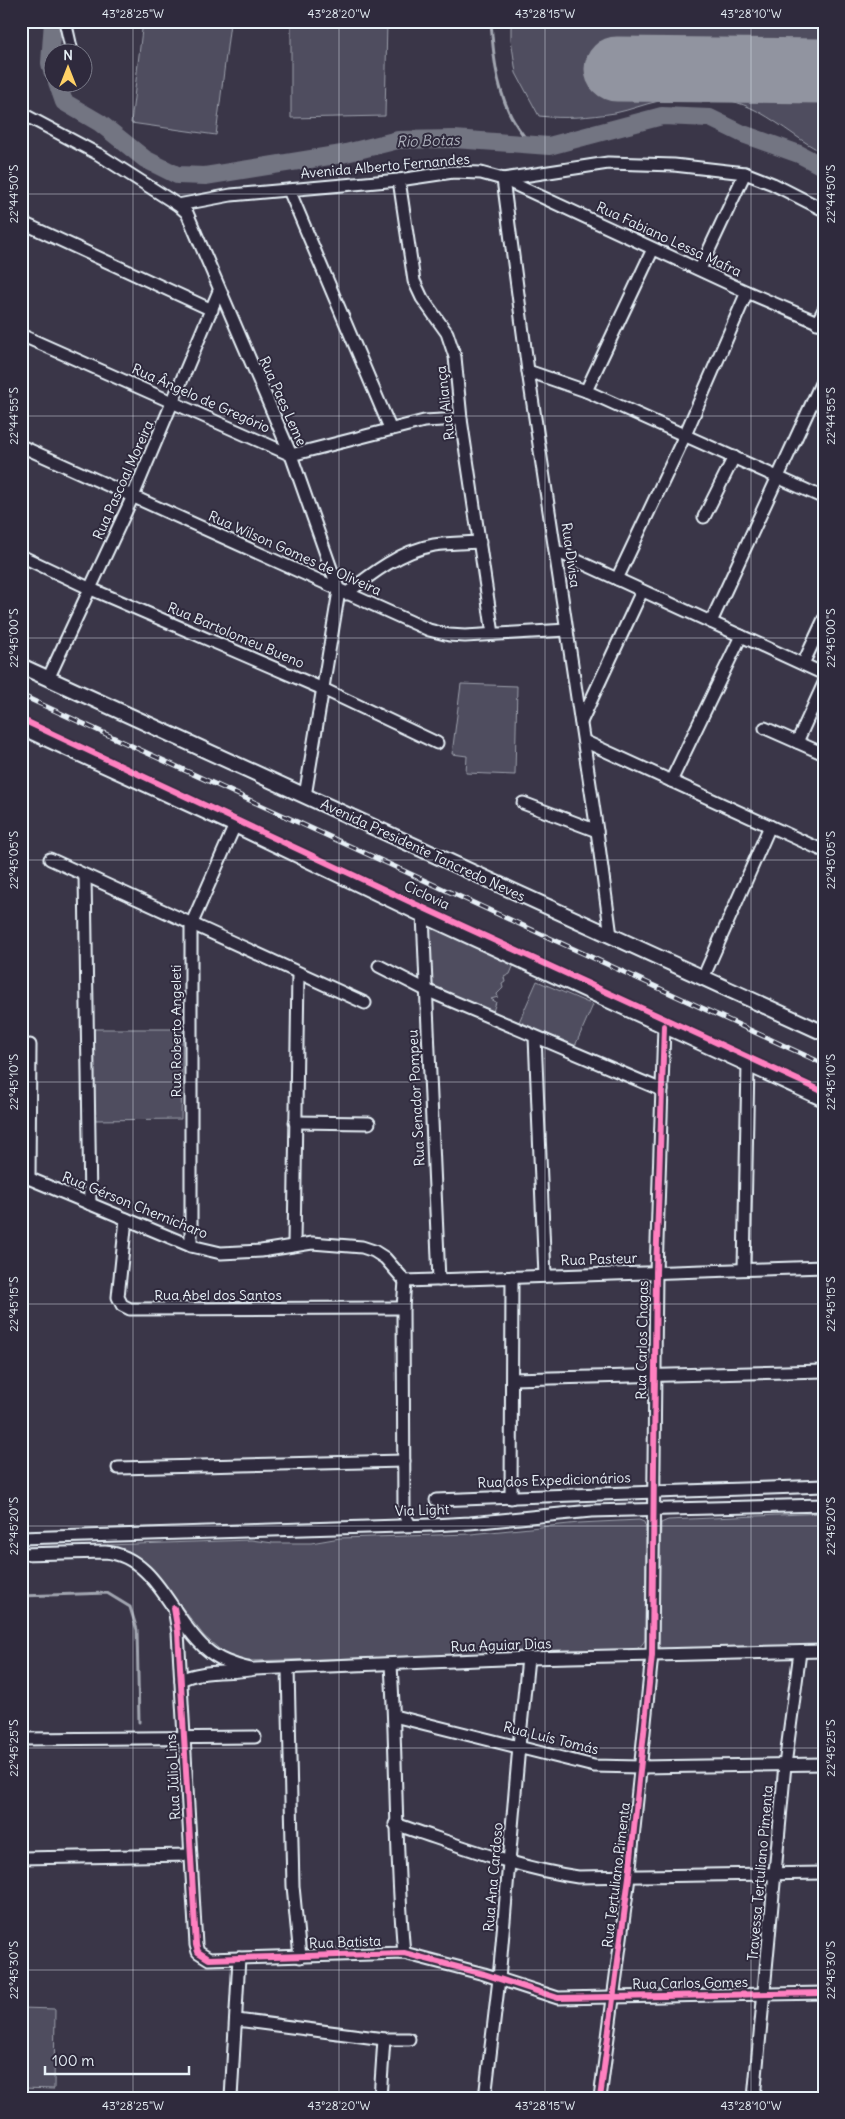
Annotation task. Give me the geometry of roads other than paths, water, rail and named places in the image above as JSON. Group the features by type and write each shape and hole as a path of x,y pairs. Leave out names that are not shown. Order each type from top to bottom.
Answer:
{"main road":[{"name":"Avenida Presidente Tancredo Neves","path":"21,666 824,1033"},
{"path":"21,727 235,824 423,915 824,1099"}],"street":[{"path":"65,21 70,42"},
{"name":"Rua Paes Leme","path":"21,113 98,154 178,205 187,213 291,455 342,592 305,796"},
{"name":"Avenida Alberto Fernandes","path":"178,205 231,196 468,172 481,173 503,179 608,163 674,165 745,173 773,184 824,210"},
{"path":"700,269 745,173"},
{"name":"Rua Fabiano Lessa Mafra","path":"503,179 747,292 821,324"},
{"name":"Rua Divisa","path":"503,179 528,371 584,741 611,936"},
{"name":"Rua Aliança","path":"399,180 414,280 422,298 452,342 461,419 494,634"},
{"path":"289,190 390,428"},
{"path":"21,222 212,310"},
{"path":"586,391 653,249"},
{"name":"Rua Pascoal Moreira","path":"48,679 133,496 219,291"},
{"path":"617,579 685,435 747,292"},
{"path":"821,324 824,310"},
{"name":"Rua Ângelo de Gregório","path":"21,334 291,455"},
{"path":"528,371 586,391 824,498"},
{"path":"710,622 824,377"},
{"path":"291,455 424,420 461,419"},
{"name":"Rua Wilson Gomes de Oliveira","path":"21,446 429,630 449,635 567,630"},
{"path":"704,517 734,457"},
{"path":"342,592 406,553 434,545 480,542"},
{"path":"556,551 824,674"},
{"name":"Rua Bartolomeu Bueno","path":"21,556 91,589 323,689 437,742"},
{"path":"581,722 642,591"},
{"path":"803,664 824,619"},
{"path":"671,781 741,636"},
{"path":"796,742 824,683"},
{"path":"765,728 824,754"},
{"path":"584,741 824,851"},
{"path":"523,803 597,831"},
{"name":"Rua Roberto Angeleti","path":"191,1246 191,925 235,824"},
{"path":"703,978 770,826"},
{"path":"50,859 365,1003"},
{"path":"85,876 90,1204"},
{"name":"Rua Senador Pompeu","path":"423,915 440,1280"},
{"path":"379,966 426,990 662,1090"},
{"path":"294,1244 298,974"},
{"name":"Rua Carlos Chagas","path":"652,1655 654,1375 664,1026"},
{"path":"535,1037 545,1276"},
{"path":"25,1177 30,1045"},
{"path":"744,1270 748,1064"},
{"path":"295,1122 369,1122"},
{"name":"Rua Gérson Chernicharo","path":"25,1177 191,1246 221,1252 261,1251 294,1244 347,1245 374,1251 394,1267 405,1281"},
{"name":"Rua Abel dos Santos","path":"126,1219 118,1298 122,1305 130,1309 403,1308"},
{"name":"Rua Pasteur","path":"405,1281 824,1267"},
{"path":"511,1498 512,1277"},
{"path":"405,1281 403,1308 404,1514 410,1525"},
{"path":"512,1379 824,1371"},
{"path":"118,1468 404,1461"},
{"name":"Rua dos Expedicionários","path":"436,1500 824,1486"},
{"name":"Via Light","path":"21,1538 470,1523 591,1511 824,1505"},
{"path":"21,1554 90,1552 115,1554 142,1568 199,1642 210,1652 226,1662 255,1670"},
{"name":"Rua Júlio Lins","path":"174,1608 178,1632 196,1945"},
{"name":"Rua Aguiar Dias","path":"181,1680 193,1675 255,1670 528,1658 824,1651"},
{"name":"Travessa Tertuliano Pimenta","path":"754,2098 785,1765 800,1652"},
{"name":"Rua Tertuliano Pimenta","path":"600,2098 629,1877 652,1655"},
{"name":"Rua Ana Cardoso","path":"485,2098 499,1979 528,1658"},
{"path":"391,1665 396,1824 404,1953"},
{"path":"288,1669 292,1886 300,1957"},
{"name":"Rua Luís Tomás","path":"394,1716 594,1766 824,1764"},
{"path":"21,1739 255,1737"},
{"path":"396,1824 546,1873 578,1877 824,1873"},
{"path":"21,1858 190,1855"},
{"name":"Rua Batista","path":"196,1945 198,1952 209,1959 404,1953 499,1979"},
{"path":"231,2098 237,2020 239,1958"},
{"name":"Rua Carlos Gomes","path":"499,1979 558,1998 824,1993"},
{"path":"237,2020 384,2039 409,2039"},
{"path":"380,2098 384,2039"}],"waterway":[{"name":"Rio Botas","path":"52,42 53,21"},
{"path":"491,21 494,56 501,90 511,116 530,145"},
{"name":"Rio Botas","path":"60,92 64,102 100,123 145,159 177,175 205,176 342,154 398,140 454,139 549,146 662,116 710,118 743,134 799,154 824,167"},
{"path":"21,1596 107,1593 130,1607 137,1630 139,1722"}],"railway":[{"path":"21,695 824,1064"}]}
